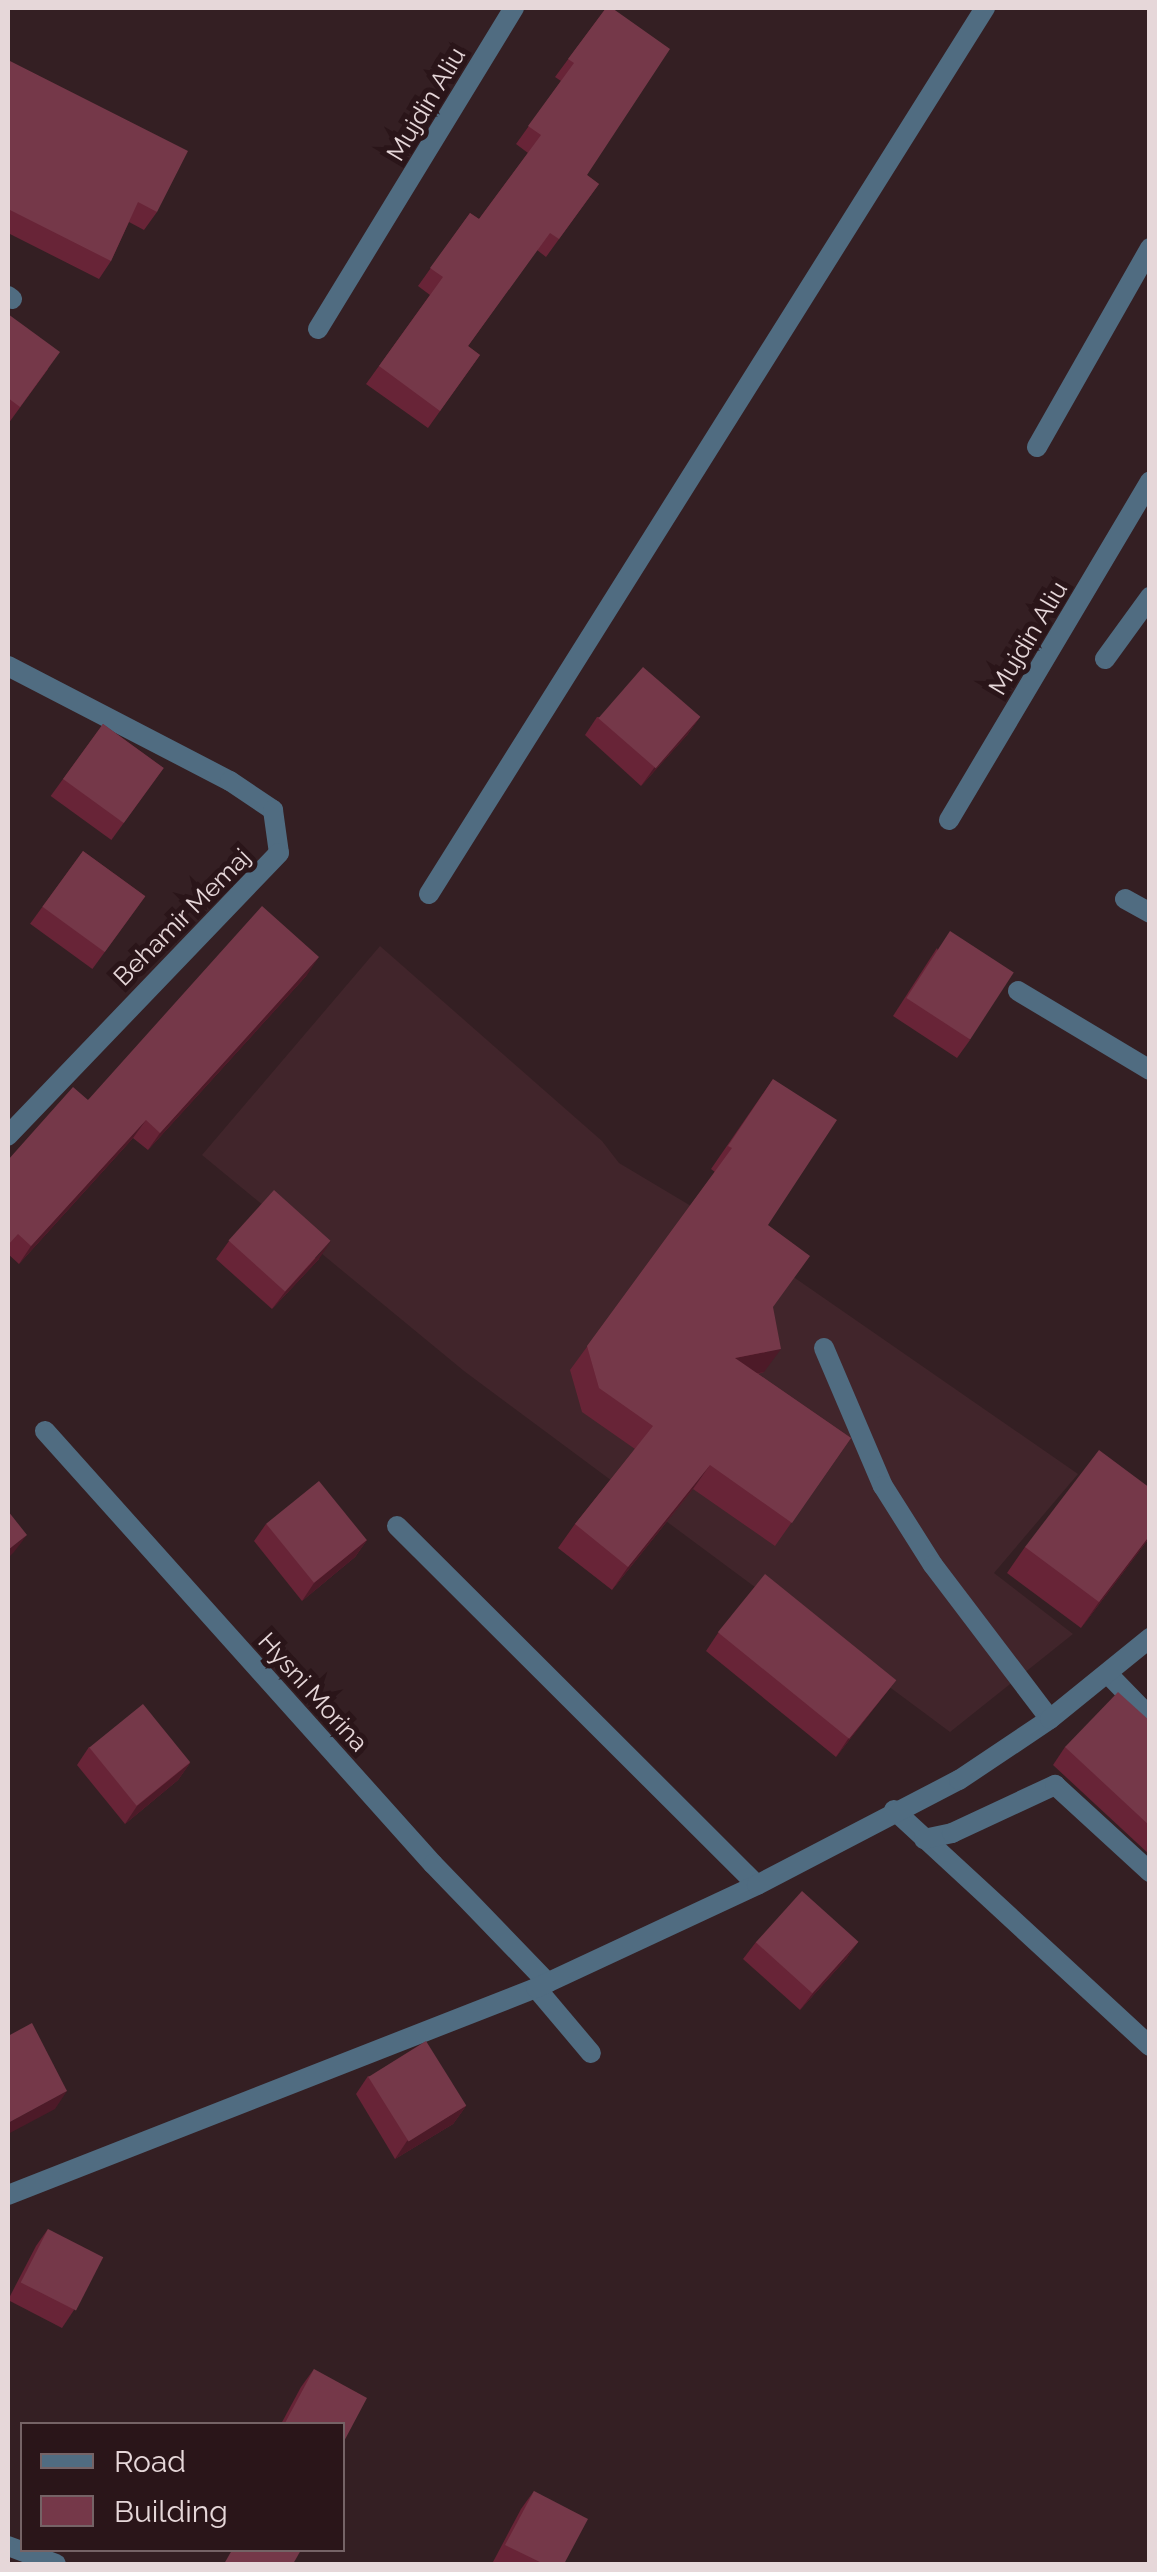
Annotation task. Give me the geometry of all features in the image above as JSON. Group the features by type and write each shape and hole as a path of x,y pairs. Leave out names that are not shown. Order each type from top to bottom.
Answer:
{"street":[{"name":"Mujdin Aliu","path":"318,329 514,8"},
{"path":"429,894 985,8"},
{"path":"1037,447 1150,248"},
{"name":"Mujdin Aliu","path":"948,820 1150,481"},
{"path":"1105,659 1150,597"},
{"name":"Behamir Memaj","path":"8,666 245,791 273,810 279,853 8,1136"},
{"path":"1125,899 1150,913"},
{"path":"1018,991 1150,1070"},
{"path":"824,1348 883,1486 934,1565 1050,1719"},
{"name":"Hysni Morina","path":"45,1431 542,1985 591,2052"},
{"path":"397,1526 757,1884"},
{"path":"8,2193 542,1985 757,1884 894,1810 959,1780 1050,1719 1150,1638"},
{"path":"1108,1674 1150,1717"},
{"path":"924,1838 952,1833 1055,1785 1150,1872"},
{"path":"894,1810 1150,2046"},
{"path":"24,2552 56,2564"}],"shaded area":[{"path":"380,946 602,1141 619,1163 691,1206 1078,1474 994,1573 1073,1634 950,1732 464,1371 202,1155"}],"building":[{"path":"606,8 612,8 670,49 587,175 599,184 559,239 550,233 468,346 480,355 440,411 379,366 443,277 430,268 470,213 479,219 541,135 528,126 574,63 568,59"},
{"path":"8,60 188,151 157,212 138,202 111,261 8,209"},
{"path":"8,314 60,352 20,407 8,398"},
{"path":"643,667 700,717 656,768 598,718"},
{"path":"103,724 164,768 124,823 63,779"},
{"path":"83,851 145,896 105,952 42,907"},
{"path":"262,906 319,957 160,1133 146,1120 31,1246 18,1234 8,1245 8,1160 73,1087 88,1100"},
{"path":"950,931 1014,972 970,1039 906,998"},
{"path":"773,1079 837,1120 768,1225 810,1256 773,1307 781,1349 735,1358 851,1438 792,1523 710,1465 628,1567 575,1524 653,1426 599,1388 587,1346 732,1148 728,1146"},
{"path":"274,1190 330,1241 285,1291 228,1241"},
{"path":"1099,1450 1150,1488 1150,1535 1099,1602 1025,1547"},
{"path":"319,1481 367,1540 314,1583 266,1524"},
{"path":"8,1511 27,1535 8,1550"},
{"path":"765,1574 896,1680 849,1739 718,1632"},
{"path":"1118,1692 1150,1721 1150,1826 1065,1747"},
{"path":"143,1704 190,1762 137,1806 89,1747"},
{"path":"802,1891 858,1942 812,1993 756,1942"},
{"path":"32,2023 67,2091 8,2123 8,2036"},
{"path":"426,2041 466,2105 409,2141 368,2077"},
{"path":"48,2229 103,2257 76,2311 21,2282"},
{"path":"314,2369 367,2398 345,2439 345,2422 286,2422"},
{"path":"534,2491 588,2519 564,2564 544,2564 505,2545"},
{"path":"231,2552 300,2552 293,2564 224,2564"}]}
